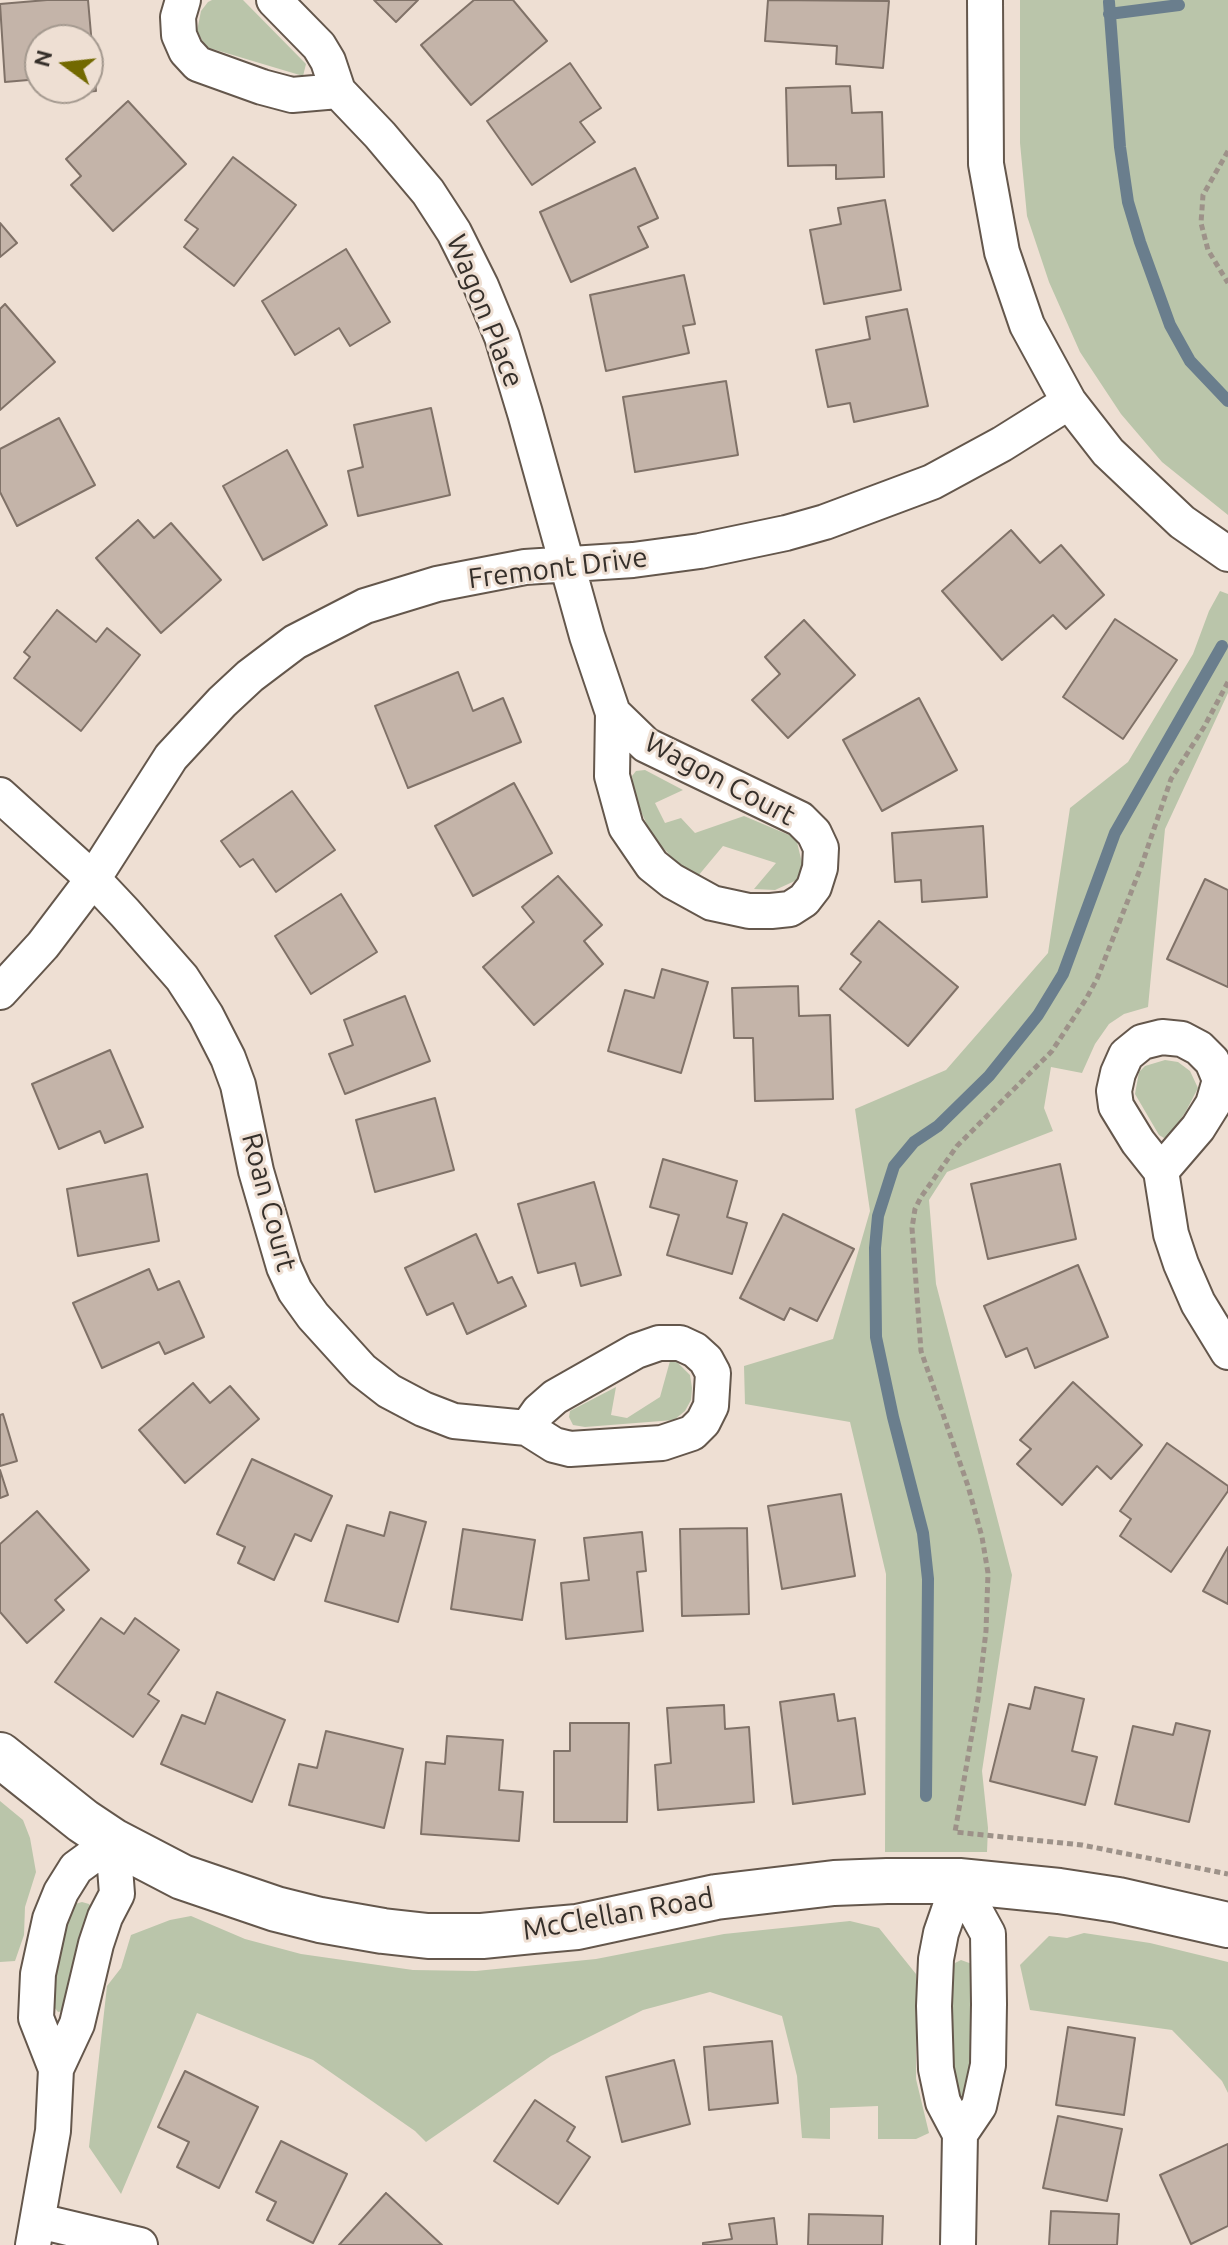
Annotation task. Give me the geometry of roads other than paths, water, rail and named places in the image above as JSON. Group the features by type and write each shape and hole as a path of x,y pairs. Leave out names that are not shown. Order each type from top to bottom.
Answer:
{"street":[{"path":"183,0 178,17 179,35 186,51 198,64 292,95 338,91"},
{"name":"Wagon Place","path":"274,0 319,46 328,61 338,91 428,192 454,232 481,286 516,383 569,565"},
{"path":"985,0 984,121 993,212 1018,303 1045,362 1069,402 1108,452 1182,522 1228,554"},
{"name":"Fremont Drive","path":"0,992 43,945 93,879 171,757 250,676 295,642 365,606 437,584 525,567 633,560 700,551 825,522 932,482 1002,444 1069,402"},
{"name":"Wagon Court","path":"569,565 587,636 613,713 612,776 619,805 626,827 652,865 672,881 712,903 749,911 771,911 790,909 804,900 814,887 820,868 821,848 814,833 800,819 646,745 613,713"},
{"name":"Roan Court","path":"0,795 93,879 182,978 228,1058 246,1118 269,1226 295,1291 313,1316 362,1370 389,1391 454,1421 527,1428 554,1445 570,1449 662,1443 692,1433 703,1422 711,1406 713,1373 706,1360 695,1350 680,1343 659,1343 636,1351 555,1397 539,1411 527,1428"},
{"path":"1161,1171 1169,1221 1181,1264 1198,1303 1228,1352"},
{"name":"McClellan Road","path":"0,1755 113,1841 182,1877 276,1909 320,1920 428,1936 482,1936 577,1927 716,1897 834,1883 959,1881 1118,1900 1228,1925"},
{"path":"56,2069 36,2018 38,1974 50,1919 61,1892 76,1868 113,1841"},
{"path":"113,1841 117,1894 96,1944 77,2024 56,2069 53,2131 36,2233 140,2245"},
{"path":"958,2245 960,2134 943,2102 936,2069 934,2006 936,1959 941,1933 959,1881"},
{"path":"959,1881 988,1934 989,2004 988,2065 979,2106 960,2134"}],"waterway":[{"path":"1109,2 1120,147 1128,202 1170,325 1190,361 1228,401"},
{"path":"1109,14 1179,5"},
{"path":"926,1796 928,1579 923,1533 876,1337 875,1248 878,1216 894,1166 914,1142 938,1126 989,1076 1038,1015 1063,974 1115,833 1222,646"}]}
